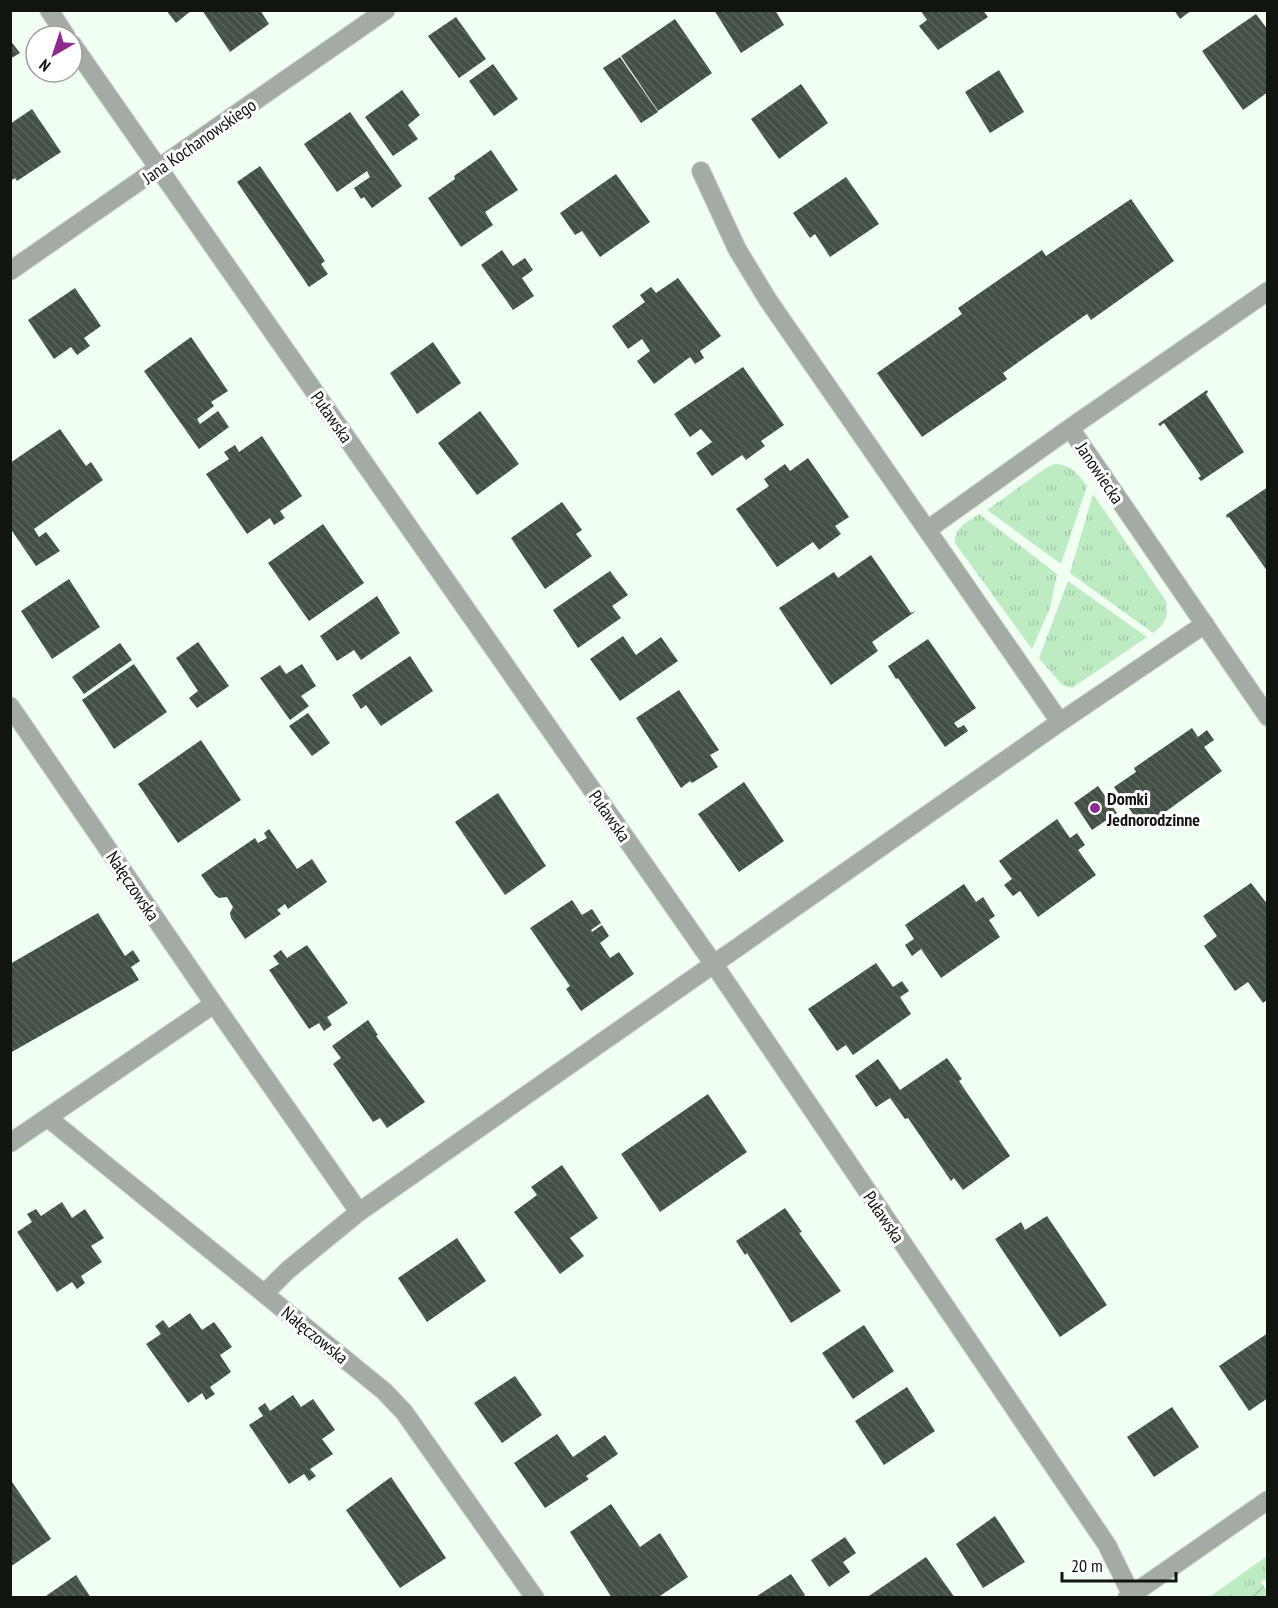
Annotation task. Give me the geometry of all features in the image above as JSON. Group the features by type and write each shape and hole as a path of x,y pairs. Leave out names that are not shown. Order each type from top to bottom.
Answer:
{"street":[{"path":"49,10 58,24"},
{"name":"Jana Kochanowskiego","path":"10,271 387,10"},
{"name":"Puławska","path":"84,61 715,966 1107,1545 1130,1596"},
{"path":"701,171 737,249 768,300 1060,722"},
{"name":"Janowiecka","path":"1268,291 1070,428 1268,717"},
{"path":"927,530 1070,428"},
{"path":"264,1294 288,1270 359,1212 715,966 1060,722 1205,624"},
{"name":"Nałęczowska","path":"10,706 359,1212"},
{"path":"10,1143 214,1004"},
{"name":"Nałęczowska","path":"48,1118 384,1391 404,1412 535,1598"},
{"path":"1130,1596 1268,1500"}],"green space":[{"path":"1054,464 1070,468 1087,486 1061,564 987,510"},
{"path":"1093,494 1166,601 1165,619 1153,633 1070,573"},
{"path":"979,514 1057,574 1050,608 1032,649 955,543 959,529"},
{"path":"1068,581 1147,637 1072,688 1062,685 1039,658"},
{"path":"1267,1556 1267,1578 1238,1597 1208,1598"},
{"path":"1261,1582 1267,1591 1267,1597 1238,1597"}],"building":[{"path":"166,10 192,10 176,23"},
{"path":"202,10 260,10 269,24 230,52"},
{"path":"714,10 775,10 784,25 741,53"},
{"path":"920,10 983,10 988,17 938,50 919,26 927,20"},
{"path":"1174,10 1192,10 1180,19"},
{"path":"1256,14 1268,30 1268,92 1243,110 1202,51"},
{"path":"456,17 486,59 459,78 428,36"},
{"path":"675,19 712,73 658,111 621,56"},
{"path":"10,40 20,53 10,59"},
{"path":"620,57 658,112 641,123 603,68"},
{"path":"493,64 518,99 494,116 469,81"},
{"path":"999,70 1024,112 990,133 965,92"},
{"path":"801,84 828,123 779,159 751,119"},
{"path":"402,90 420,115 408,125 418,139 393,156 365,117"},
{"path":"32,109 61,152 17,181 15,178 10,181 10,124"},
{"path":"350,112 402,186 372,208 364,197 361,199 354,188 370,177 367,171 337,192 304,144"},
{"path":"491,150 518,190 485,212 493,225 461,247 428,198"},
{"path":"260,166 325,261 321,264 328,274 309,287 237,182"},
{"path":"616,174 650,222 600,257 582,231 575,235 560,213"},
{"path":"846,177 879,224 830,257 815,234 810,238 793,213"},
{"path":"1131,199 1174,261 1091,320 1087,314 1003,373 1007,379 922,437 877,373 962,314 958,308 1042,250 1046,256"},
{"path":"502,250 513,266 525,258 533,270 522,278 534,296 513,310 481,265"},
{"path":"678,278 721,336 700,351 704,358 695,364 690,357 654,384 637,361 650,351 642,339 628,349 612,326 645,302 640,295 651,287 656,293"},
{"path":"75,288 101,326 84,338 90,346 77,355 71,347 54,359 28,320"},
{"path":"191,337 228,391 211,402 214,406 197,419 200,424 218,411 229,427 199,449 144,371"},
{"path":"433,342 461,383 417,414 390,373"},
{"path":"743,367 784,425 761,441 765,446 746,460 742,455 712,476 696,453 712,442 701,429 690,437 674,414"},
{"path":"1207,390 1206,394 1244,452 1201,481 1198,478 1201,476 1164,423 1160,426 1158,424"},
{"path":"480,411 519,464 477,495 438,443"},
{"path":"60,429 86,466 91,462 103,480 34,529 39,537 46,532 60,551 36,566 10,528 10,463"},
{"path":"262,436 302,496 280,511 285,518 274,525 270,518 247,534 206,474 229,459 224,452 235,445 239,452"},
{"path":"808,458 849,517 835,526 841,534 819,550 813,542 777,567 736,509 769,486 764,479 785,464 790,471"},
{"path":"1268,487 1268,572 1226,515"},
{"path":"562,502 582,530 576,534 592,556 545,589 511,538"},
{"path":"323,524 364,583 309,621 268,563"},
{"path":"871,555 911,613 916,611 872,642 878,651 831,685 779,608 834,572 838,578"},
{"path":"610,571 628,595 612,606 621,618 578,648 553,610"},
{"path":"69,579 100,627 52,659 21,611"},
{"path":"377,596 400,633 361,660 354,650 337,661 320,636"},
{"path":"623,636 636,655 661,637 678,661 620,701 590,659"},
{"path":"928,639 976,708 954,723 958,728 964,725 968,731 945,747 888,666"},
{"path":"198,642 229,686 197,708 189,698 198,691 176,658"},
{"path":"120,643 132,660 84,694 72,677"},
{"path":"410,656 433,691 381,726 366,705 361,709 352,695"},
{"path":"134,664 167,712 114,749 82,700"},
{"path":"302,664 316,686 301,696 309,706 290,720 260,678 280,665 286,674"},
{"path":"679,690 719,750 710,755 718,767 681,788 636,718"},
{"path":"308,713 330,743 312,756 289,726"},
{"path":"1192,728 1198,737 1207,730 1214,740 1204,747 1222,771 1143,828 1114,787 1136,772 1134,768"},
{"path":"201,740 241,800 178,843 138,784"},
{"path":"744,782 784,841 739,872 698,814"},
{"name":"Domki Jednorodzinne","path":"1098,786 1117,813 1092,830 1074,803"},
{"path":"498,793 546,866 505,895 455,822"},
{"path":"1057,819 1070,838 1077,833 1085,845 1078,850 1096,875 1038,917 1020,891 1013,896 1004,885 1012,879 999,861"},
{"path":"269,829 297,869 312,859 327,882 288,909 285,904 277,910 281,914 245,939 231,918 230,913 233,907 227,897 219,898 215,895 201,875 255,838 258,843 267,838 264,833"},
{"path":"1251,883 1268,905 1268,999 1263,1003 1248,982 1235,991 1204,946 1217,936 1203,916"},
{"path":"964,884 976,902 983,897 995,916 989,920 1000,937 941,978 921,949 912,956 905,945 914,939 905,925"},
{"path":"572,900 582,915 592,909 601,923 591,930 592,932 602,925 609,936 600,943 610,958 619,952 634,974 581,1011 566,989 570,986 530,928"},
{"path":"98,913 125,956 133,950 140,961 131,967 139,980 10,1053 10,964"},
{"path":"307,945 348,1003 327,1017 332,1025 324,1031 319,1023 309,1029 269,970 279,964 273,956 281,950 287,958"},
{"path":"876,963 893,987 902,981 909,991 900,997 911,1014 853,1055 846,1045 837,1051 808,1009"},
{"path":"368,1020 378,1035 376,1036 425,1102 387,1128 380,1118 373,1122 333,1064 341,1058 332,1046"},
{"path":"947,1058 962,1079 959,1081 1010,1156 963,1190 954,1178 951,1181 908,1118 905,1119 890,1098 876,1107 855,1076 878,1059 900,1090"},
{"path":"708,1094 747,1152 660,1212 621,1154"},
{"path":"562,1165 598,1218 570,1238 584,1256 560,1274 514,1212 537,1195 531,1187"},
{"path":"62,1202 72,1218 85,1209 104,1238 91,1246 102,1262 81,1276 85,1283 77,1289 72,1282 57,1292 17,1232 32,1222 27,1214 36,1209 41,1216"},
{"path":"785,1208 802,1232 799,1233 841,1291 791,1323 747,1253 745,1255 736,1241"},
{"path":"1047,1216 1107,1305 1060,1337 995,1239 1021,1222 1025,1230"},
{"path":"457,1238 486,1281 427,1322 398,1278"},
{"path":"190,1313 202,1330 214,1322 232,1347 220,1355 231,1372 210,1387 215,1394 206,1400 202,1393 188,1403 146,1344 161,1334 155,1326 163,1320 169,1328"},
{"path":"864,1325 894,1371 853,1399 822,1353"},
{"path":"1268,1333 1268,1398 1249,1411 1219,1366"},
{"path":"515,1376 542,1415 502,1443 474,1403"},
{"path":"907,1387 935,1431 884,1465 855,1421"},
{"path":"293,1395 301,1407 313,1399 335,1430 322,1439 333,1454 310,1469 316,1476 309,1481 304,1474 289,1484 249,1425 263,1416 258,1408 265,1403 270,1411"},
{"path":"1172,1407 1199,1447 1154,1477 1127,1437"},
{"path":"557,1434 573,1457 605,1435 618,1454 586,1476 589,1479 545,1508 514,1463"},
{"path":"391,1477 446,1558 400,1588 346,1510"},
{"path":"10,1479 51,1539 10,1567"},
{"path":"611,1504 640,1547 660,1533 688,1577 657,1598 612,1598 570,1532"},
{"path":"995,1516 1025,1562 983,1588 956,1544"},
{"path":"845,1537 856,1553 843,1562 850,1572 829,1587 811,1560"},
{"path":"926,1557 955,1598 866,1598"},
{"path":"791,1574 805,1595 802,1598 754,1598"},
{"path":"76,1575 91,1598 43,1598"}],"place":[{"name":"Domki Jednorodzinne","path":"1095,808"}]}
